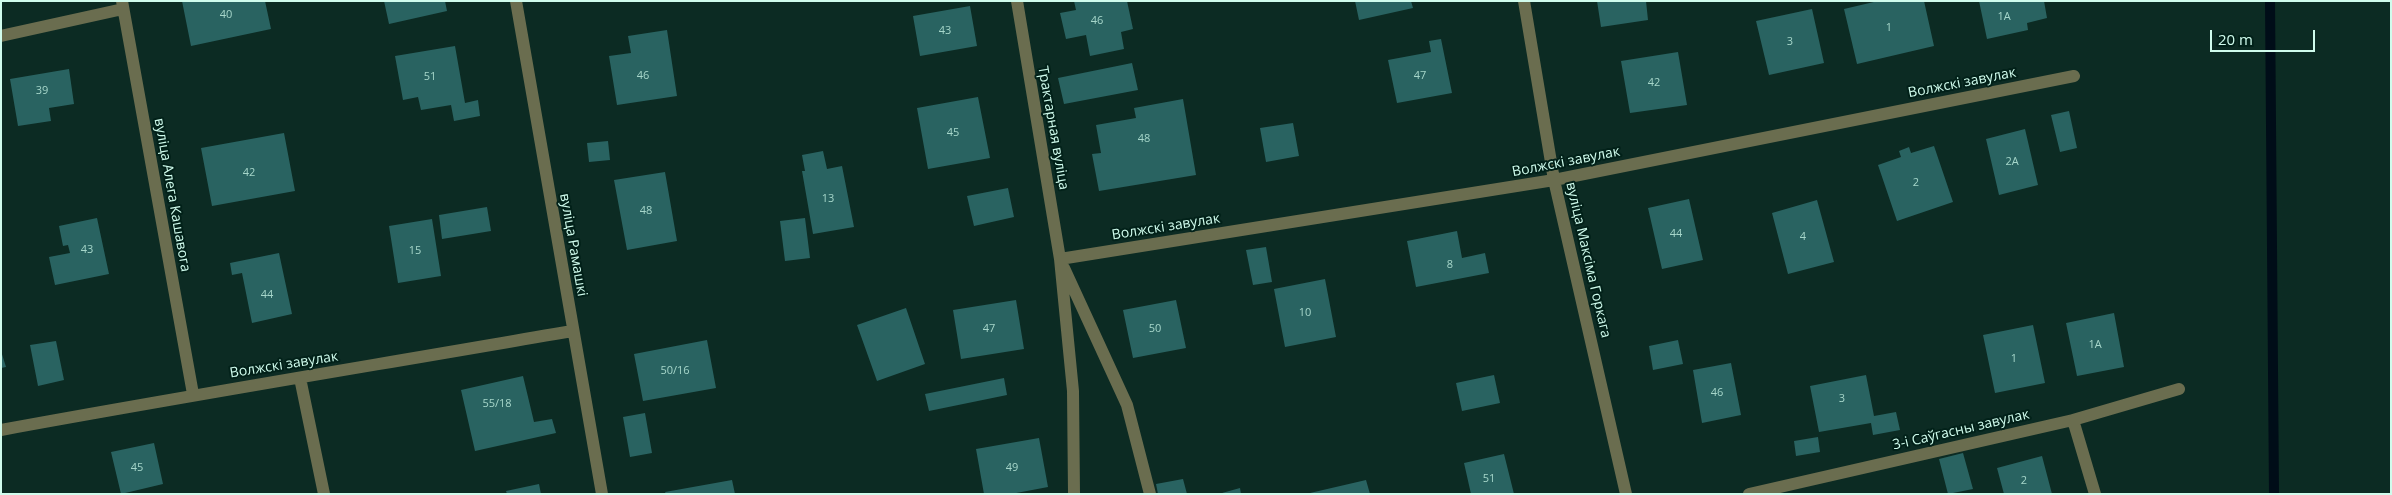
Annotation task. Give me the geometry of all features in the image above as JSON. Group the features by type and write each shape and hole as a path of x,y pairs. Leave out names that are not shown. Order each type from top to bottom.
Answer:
{"street":[{"name":"вуліца Рамашкі","path":"516,1 572,331 602,494"},
{"name":"Трактарная вуліца","path":"1016,1 1060,259 1073,391 1074,494"},
{"name":"вуліца Максіма Горкага","path":"1524,1 1554,180 1626,494"},
{"path":"1,36 123,5"},
{"name":"вуліца Алега Кашавога","path":"123,5 193,394"},
{"name":"Волжскі завулак","path":"1060,259 1554,180 2074,76"},
{"name":"Трактарная вуліца","path":"1060,259 1127,405 1150,494"},
{"name":"Волжскі завулак","path":"1,430 193,394 300,378 572,331"},
{"path":"300,378 324,494"},
{"name":"3-і Саўгасны завулак","path":"1749,494 2073,420 2179,389"},
{"path":"2073,420 2095,494"}],"building":[{"path":"182,1 265,1 271,29 191,46"},
{"path":"384,1 445,1 447,11 389,24"},
{"path":"1074,1 1127,1 1133,29 1121,32 1124,49 1090,56 1086,35 1066,39 1060,13 1076,10"},
{"path":"1355,1 1411,1 1413,8 1359,20"},
{"path":"1597,1 1646,1 1648,20 1601,27"},
{"path":"1878,1 1924,1 1934,46 1857,64 1844,9"},
{"path":"1979,1 2044,1 2047,18 2027,23 2028,30 1987,39"},
{"path":"970,6 977,46 920,56 913,16"},
{"path":"1812,9 1824,63 1769,75 1756,21"},
{"path":"667,30 677,96 617,105 609,56 631,53 628,36"},
{"path":"1441,39 1452,93 1397,103 1388,60 1431,52 1429,41"},
{"path":"455,46 465,103 478,100 480,116 454,121 451,105 421,110 418,97 403,100 395,56"},
{"path":"1678,52 1687,105 1630,113 1621,61"},
{"path":"1132,63 1138,90 1064,104 1058,78"},
{"path":"69,69 74,104 49,108 51,121 18,126 10,79"},
{"path":"978,97 990,158 928,169 917,108"},
{"path":"1183,99 1196,175 1099,191 1092,154 1101,153 1096,125 1136,118 1134,108"},
{"path":"2069,111 2077,148 2060,152 2051,115"},
{"path":"1293,123 1299,156 1266,162 1260,128"},
{"path":"2025,129 2038,185 1999,195 1986,139"},
{"path":"284,133 295,191 212,206 201,148"},
{"path":"608,141 610,160 589,162 587,143"},
{"path":"1934,146 1953,202 1897,221 1878,165 1901,157 1899,151 1909,147 1911,153"},
{"path":"823,151 827,169 842,166 854,227 813,234 802,171 805,171 802,155"},
{"path":"665,172 677,241 627,250 614,180"},
{"path":"1008,188 1014,217 974,226 967,196"},
{"path":"1689,199 1703,260 1662,269 1648,208"},
{"path":"1817,200 1834,262 1788,274 1772,213"},
{"path":"487,207 491,231 442,239 439,215"},
{"path":"97,218 109,274 55,285 49,257 70,253 68,245 63,246 59,226"},
{"path":"805,218 810,258 785,261 780,221"},
{"path":"432,219 441,276 398,283 389,226"},
{"path":"1457,231 1462,258 1485,253 1489,273 1416,287 1407,241"},
{"path":"1266,247 1272,282 1253,285 1246,250"},
{"path":"279,253 292,314 252,323 242,273 232,275 230,263"},
{"path":"1325,279 1336,337 1285,347 1274,289"},
{"path":"1016,300 1024,349 961,359 953,310"},
{"path":"1176,300 1186,348 1133,358 1123,310"},
{"path":"906,308 925,364 877,381 857,325"},
{"path":"2114,313 2124,367 2077,376 2066,323"},
{"path":"2033,325 2045,383 1995,393 1983,335"},
{"path":"707,340 716,388 643,401 634,354"},
{"path":"1678,340 1683,364 1653,370 1649,346"},
{"path":"56,341 64,380 38,386 30,345"},
{"path":"1,351 6,367 1,368"},
{"path":"1731,363 1741,415 1702,423 1693,370"},
{"path":"1494,375 1500,403 1462,411 1456,383"},
{"path":"1866,375 1874,416 1896,412 1900,430 1873,435 1871,423 1819,432 1810,386"},
{"path":"523,376 534,422 552,419 556,433 475,451 461,390"},
{"path":"1004,378 1007,395 929,411 925,394"},
{"path":"645,413 652,453 630,457 623,417"},
{"path":"1818,437 1820,452 1796,456 1794,441"},
{"path":"1039,438 1048,487 1011,494 984,494 976,449"},
{"path":"154,443 163,484 121,494 111,452"},
{"path":"1963,453 1973,489 1948,494 1939,459"},
{"path":"1504,454 1514,494 1471,494 1464,463"},
{"path":"2042,456 2052,494 2004,494 1997,468"},
{"path":"1183,479 1187,494 1158,494 1156,484"},
{"path":"732,480 735,494 666,494 665,492"},
{"path":"1366,480 1370,494 1310,494 1310,493"},
{"path":"539,484 541,494 507,494 506,491"},
{"path":"1240,488 1241,494 1222,494 1222,493"}],"waterway":[{"path":"2270,1 2274,494"}]}
